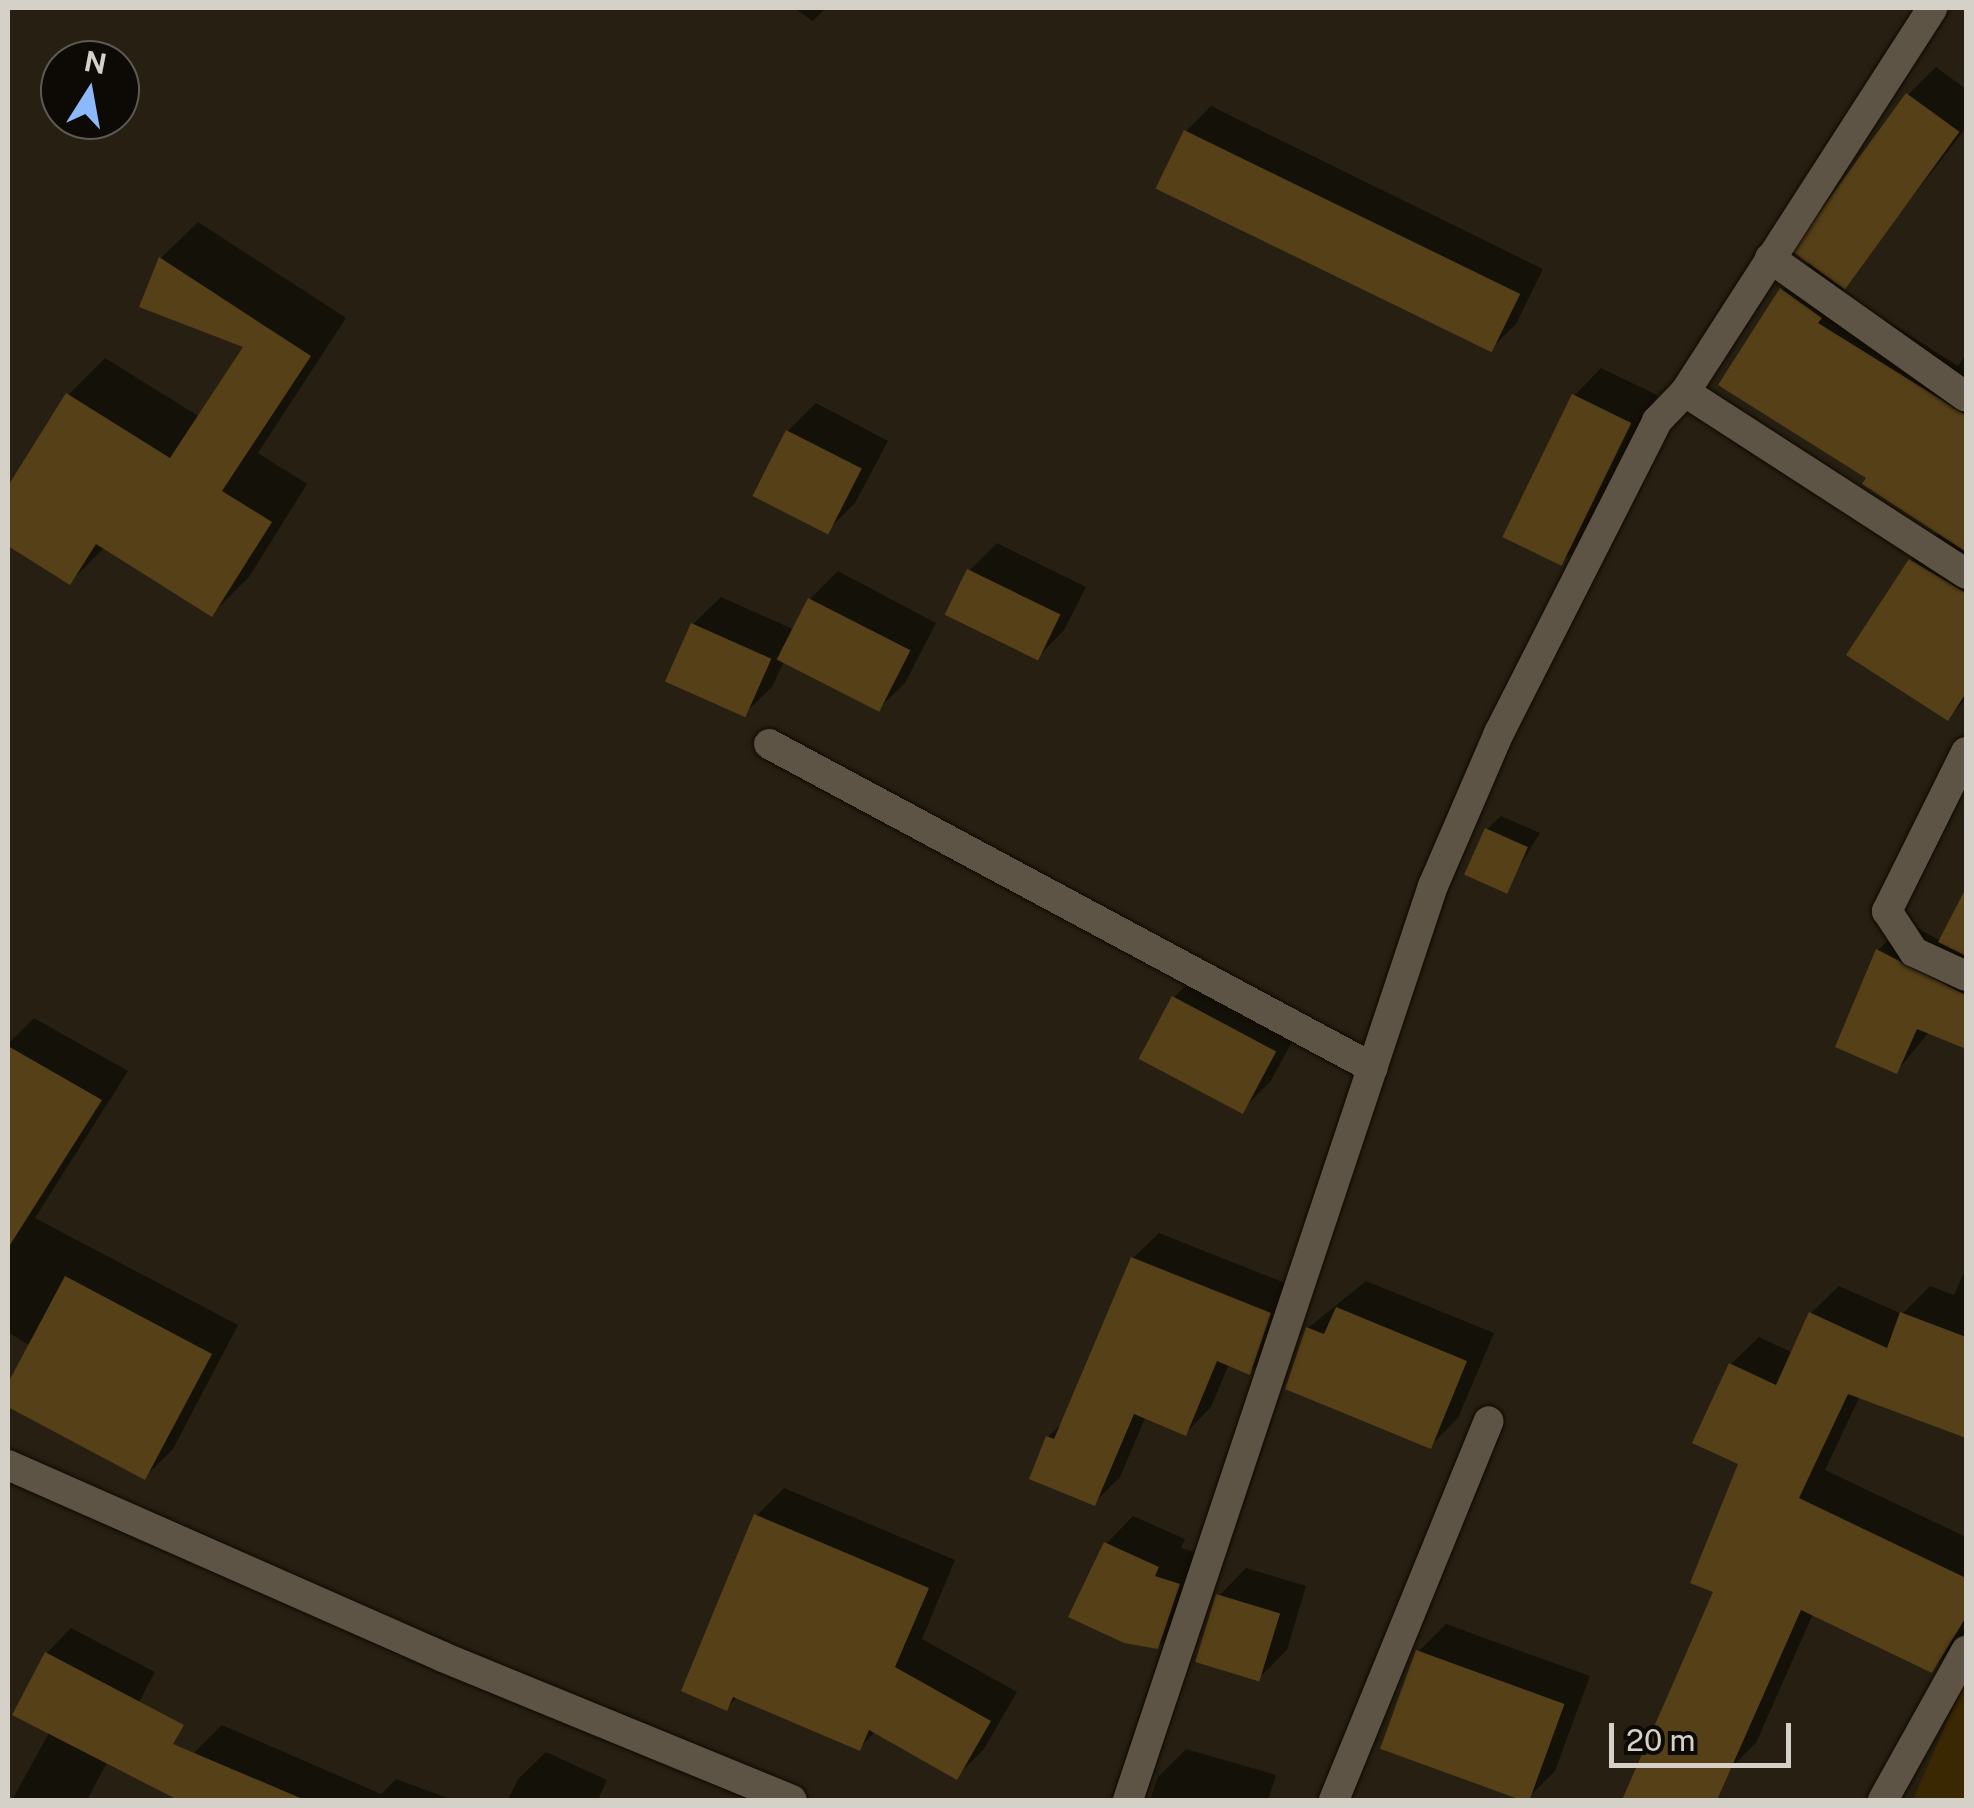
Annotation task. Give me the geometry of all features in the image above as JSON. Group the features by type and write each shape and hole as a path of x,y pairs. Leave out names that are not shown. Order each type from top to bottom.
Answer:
{"street":[{"path":"1128,1800 1434,886 1499,733 1657,421 1684,392 1932,8"},
{"path":"1770,258 1966,398"},
{"path":"1684,392 1966,574"},
{"path":"769,744 1372,1068"},
{"path":"1966,752 1887,911 1914,952 1966,976"},
{"path":"1334,1800 1490,1421"},
{"path":"8,1465 444,1658 792,1800"},
{"path":"1883,1800 1966,1651"}],"shaded area":[{"path":"1966,1678 1966,1800 1913,1800"}],"building":[{"path":"1906,93 1959,132 1845,290 1791,251"},
{"path":"1184,130 1520,294 1492,352 1156,188"},
{"path":"159,257 311,356 222,491 272,522 212,617 96,544 70,585 8,546 8,486 66,393 170,458 243,347 139,307"},
{"path":"1780,288 1822,318 1818,323 1966,415 1966,552 1862,484 1866,478 1718,385"},
{"path":"1572,394 1631,423 1562,566 1502,537"},
{"path":"786,430 862,469 828,535 752,496"},
{"path":"1909,559 1966,593 1966,693 1948,721 1846,655"},
{"path":"967,569 1060,615 1038,660 945,615"},
{"path":"808,598 910,650 879,712 777,659"},
{"path":"691,623 771,659 745,717 665,681"},
{"path":"1485,828 1528,847 1507,894 1464,875"},
{"path":"1966,888 1966,956 1938,942"},
{"path":"1876,949 1966,995 1966,1049 1917,1029 1897,1074 1835,1047"},
{"path":"1172,996 1276,1051 1243,1114 1139,1059"},
{"path":"8,1046 102,1100 8,1248"},
{"path":"1131,1257 1271,1313 1250,1375 1217,1361 1186,1436 1134,1414 1095,1506 1029,1479 1046,1436 1054,1439"},
{"path":"65,1276 212,1354 145,1480 8,1407 8,1383"},
{"path":"1336,1307 1467,1361 1431,1449 1285,1389 1306,1327 1324,1334"},
{"path":"1809,1312 1887,1348 1900,1312 1966,1337 1966,1438 1848,1394 1799,1498 1966,1578 1966,1617 1932,1673 1801,1610 1717,1800 1622,1800 1713,1592 1690,1583 1738,1464 1692,1443 1729,1363 1776,1385"},
{"path":"754,1514 929,1588 895,1667 991,1721 957,1780 869,1730 860,1751 733,1697 727,1711 681,1691"},
{"path":"1104,1542 1159,1567 1155,1576 1180,1584 1158,1649 1124,1643 1068,1617"},
{"path":"1216,1594 1280,1614 1259,1681 1195,1662"},
{"path":"1416,1650 1564,1704 1530,1800 1380,1749"},
{"path":"45,1652 184,1725 173,1744 305,1800 178,1800 12,1715"}]}
